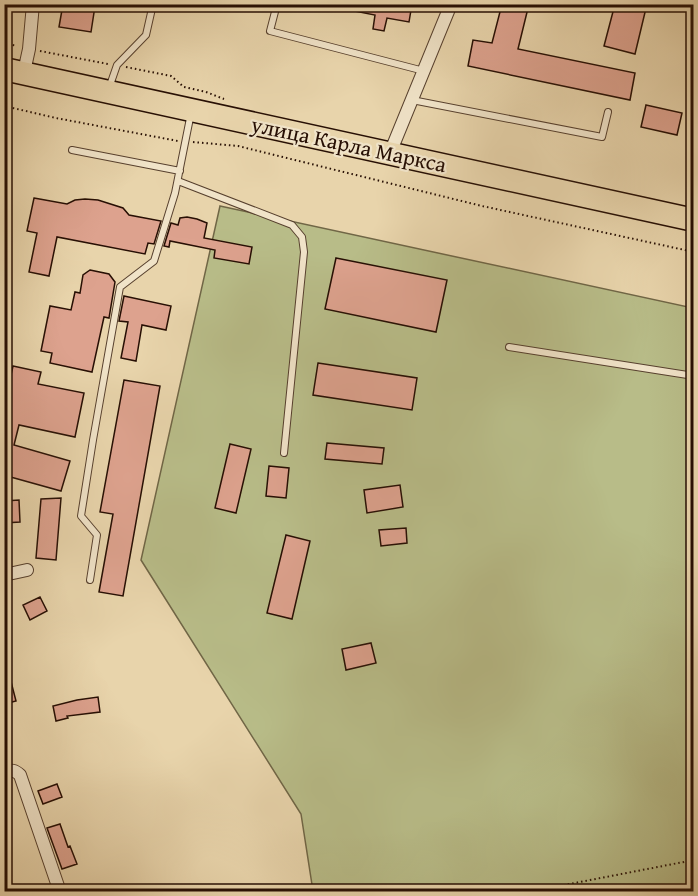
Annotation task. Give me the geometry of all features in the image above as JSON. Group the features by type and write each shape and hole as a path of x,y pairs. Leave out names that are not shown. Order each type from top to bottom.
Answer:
{"highway":[{"name":"улица Карла Маркса","path":"14,70 693,220"}],"street":[{"path":"14,70 29,49 33,4"},
{"path":"390,153 451,4"},
{"path":"4,575 27,570"},
{"path":"4,771 17,771 20,775 60,891"}],"lane":[{"path":"108,91 117,65 146,35 153,4"},
{"path":"277,4 270,31 424,71"},
{"path":"412,100 602,137 608,111"},
{"path":"90,580 97,535 81,516 120,287 154,261 178,181 191,110"},
{"path":"72,150 180,171"},
{"path":"178,181 292,225 302,237 304,252 284,453"},
{"path":"509,347 693,376"}],"path":[{"path":"4,43 171,76 184,87 227,99"},
{"path":"4,106 185,142 238,146 482,206 693,252"},
{"path":"238,146 244,121"},
{"path":"528,891 693,860"}],"green space":[{"path":"220,206 693,308 693,891 313,891 301,814 141,560"}],"building":[{"path":"63,4 95,6 91,32 59,27"},
{"path":"344,4 412,4 409,22 387,18 384,31 373,29 375,15 344,9"},
{"path":"502,4 529,4 518,49 635,73 630,100 468,66 473,40 492,43"},
{"path":"615,4 647,4 635,54 604,46"},
{"path":"646,105 682,113 677,135 641,127"},
{"path":"34,198 67,204 75,200 98,200 123,208 129,215 161,221 154,244 148,243 145,254 57,237 49,276 29,272 37,233 27,231"},
{"path":"187,217 207,223 204,238 252,247 249,264 214,258 215,250 170,241 169,247 164,246 171,223 178,225 180,218"},
{"path":"336,258 447,280 436,332 325,309"},
{"path":"90,270 109,274 115,282 109,318 104,317 92,372 50,363 52,353 41,351 50,306 71,310 75,292 80,293 83,275"},
{"path":"124,296 171,306 166,330 142,325 136,361 121,358 128,322 119,321"},
{"path":"318,363 417,378 412,410 313,395"},
{"path":"13,366 41,372 38,384 84,393 75,437 19,425 14,445 70,461 61,491 7,476 8,474 4,473 4,406"},
{"path":"124,380 160,386 123,596 99,592 113,514 100,512"},
{"path":"327,443 384,448 382,464 325,459"},
{"path":"230,444 251,449 236,513 215,508"},
{"path":"269,466 289,468 286,498 266,496"},
{"path":"400,485 403,507 367,513 364,490"},
{"path":"61,498 56,560 36,558 41,499"},
{"path":"19,500 20,522 4,523 4,501"},
{"path":"406,528 407,543 381,546 379,530"},
{"path":"286,535 310,541 292,619 267,613"},
{"path":"40,597 47,611 30,620 23,605"},
{"path":"371,643 376,663 346,670 342,649"},
{"path":"4,670 8,670 16,701 4,704"},
{"path":"98,697 100,712 67,716 68,718 56,721 53,706"},
{"path":"57,784 62,797 43,804 38,791"},
{"path":"60,824 77,864 62,869 47,828"}]}
